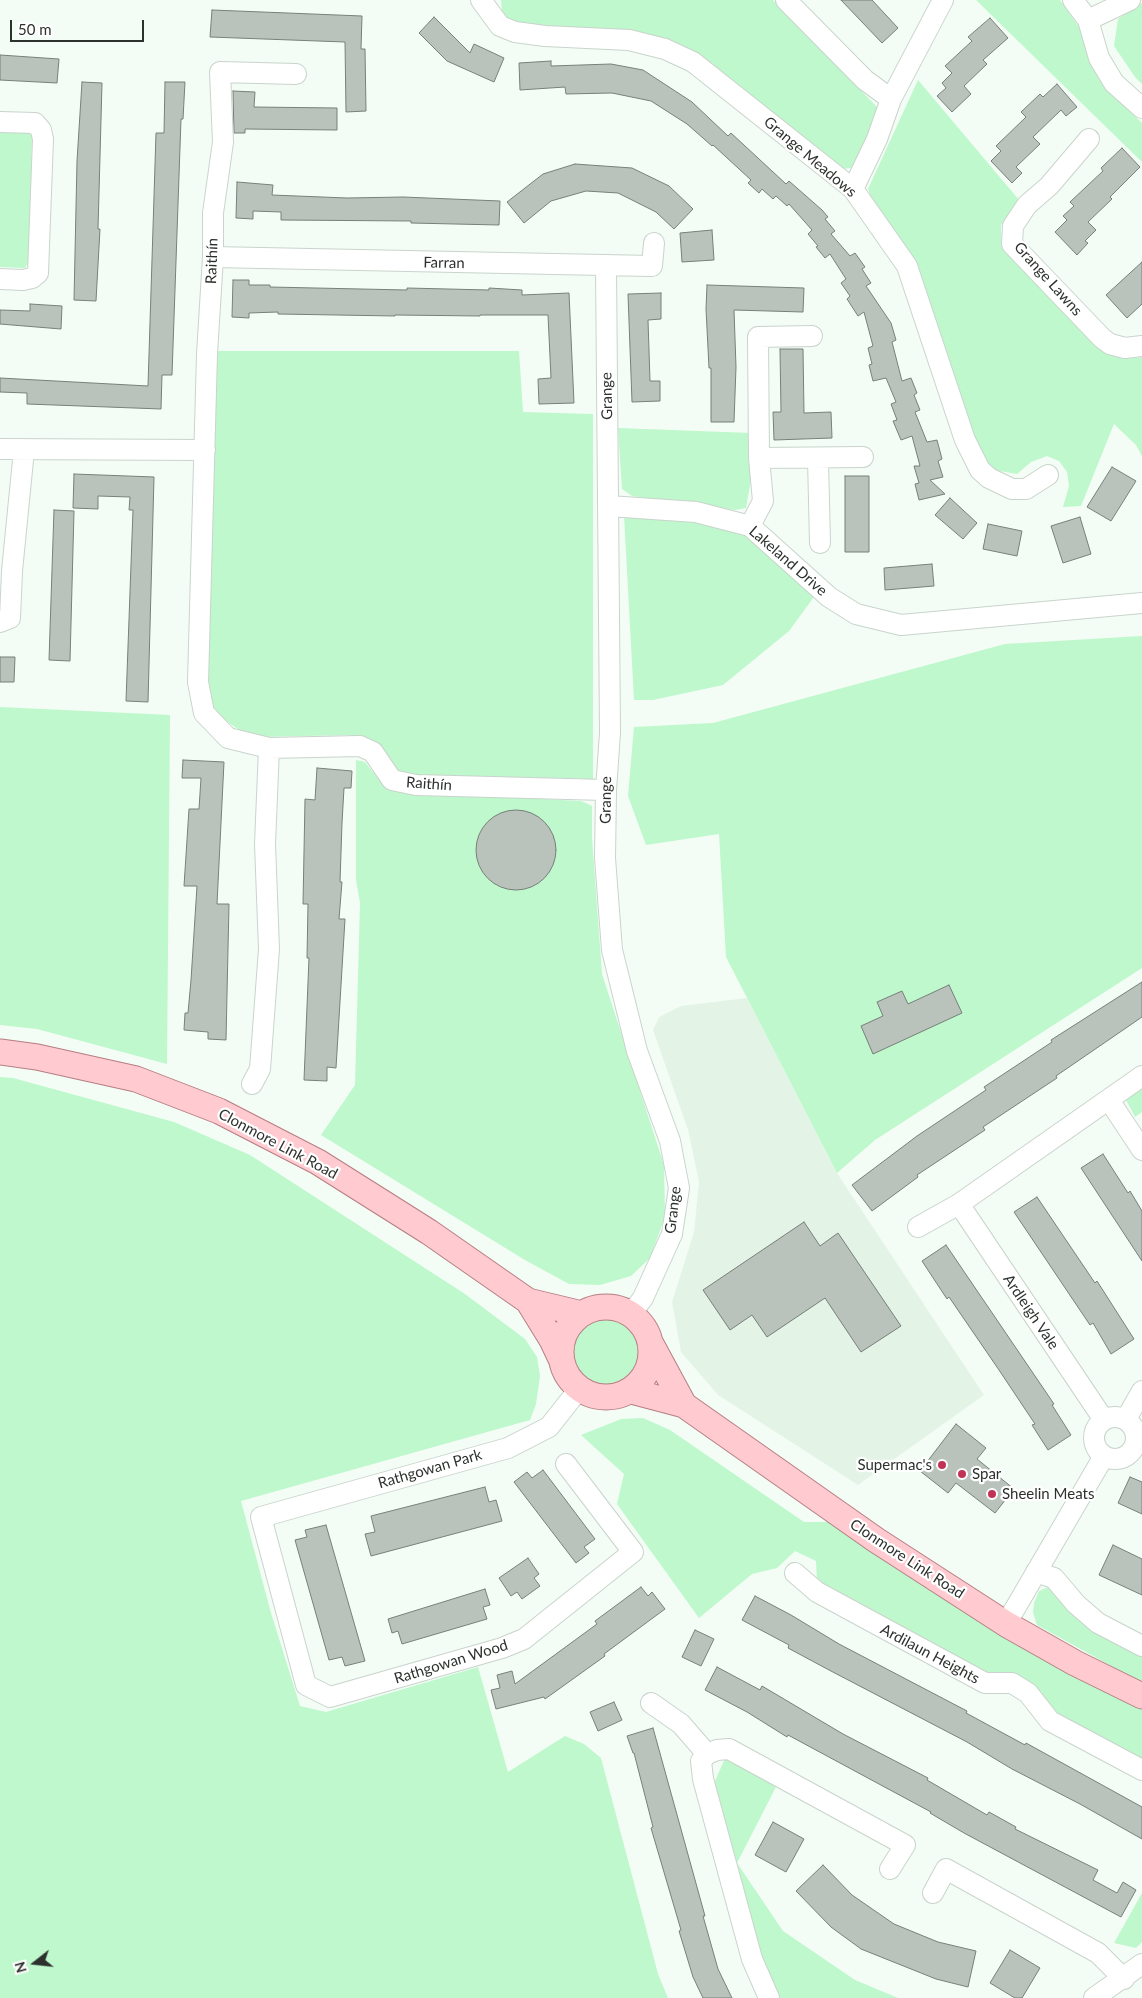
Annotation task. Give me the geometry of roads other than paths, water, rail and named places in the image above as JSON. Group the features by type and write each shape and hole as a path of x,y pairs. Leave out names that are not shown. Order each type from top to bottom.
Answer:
{"main road":[{"name":"Clonmore Link Road","path":"0,1052 37,1057 136,1079 219,1111 318,1162 429,1232 528,1301 582,1314"},
{"name":"Clonmore Link Road","path":"528,1301 552,1340 561,1359"},
{"path":"606,1306 619,1308 631,1314 647,1332 651,1344 652,1358 648,1371 641,1382 631,1391 618,1396 604,1398 591,1395 579,1389 564,1370 561,1359 561,1346 565,1333 572,1322 582,1314 594,1308 606,1306"},
{"name":"Clonmore Link Road","path":"651,1344 684,1404"},
{"name":"Clonmore Link Road","path":"631,1391 684,1404 876,1540 1006,1624 1075,1663 1142,1696"}],"street":[{"name":"Grange Meadows","path":"481,0 500,26 515,32 545,36 628,40 665,50 692,62 853,189 907,266 965,440 980,470 989,478 1012,489 1026,489 1048,475"},
{"path":"786,0 865,80 892,99"},
{"path":"853,189 876,140 892,99 944,0"},
{"path":"1072,0 1088,20 1098,58 1114,83 1142,108"},
{"path":"1088,20 1130,0"},
{"name":"Raithín","path":"296,74 220,72 223,142 213,213 198,682 204,712 228,738 268,748 360,746 373,752 392,780 416,785 606,790"},
{"path":"0,122 35,123 41,130 44,139 38,273 32,278 23,280 0,279"},
{"name":"Grange Lawns","path":"1089,140 1049,186 1027,205 1012,226 1012,244 1102,338 1110,344 1126,348 1142,346"},
{"name":"Farran","path":"213,257 652,266 654,243"},
{"name":"Grange","path":"606,266 610,733 606,790 606,858 612,950 636,1051 670,1140 679,1188 672,1234 643,1298 631,1314"},
{"path":"750,526 763,501 759,458 758,337 812,336"},
{"path":"0,449 205,450"},
{"path":"0,622 10,618 12,571 24,450"},
{"path":"759,458 863,458"},
{"path":"818,459 820,543"},
{"name":"Lakeland Drive","path":"609,506 696,512 750,526 810,582 829,597 856,614 901,625 1142,603"},
{"path":"252,1084 260,1069 269,949 265,844 268,748"},
{"path":"918,1227 959,1204 1142,1076"},
{"path":"1109,1100 1142,1150"},
{"name":"Ardleigh Vale","path":"959,1204 1104,1420"},
{"name":"Rathgowan Park","path":"261,1516 508,1448 549,1427 579,1389"},
{"path":"1126,1419 1142,1391"},
{"path":"1115,1416 1126,1419 1131,1423 1136,1433 1139,1447 1122,1458 1116,1459 1104,1456 1099,1451 1094,1438 1099,1424 1104,1420 1115,1416"},
{"path":"1006,1624 1104,1456"},
{"name":"Rathgowan Wood","path":"261,1516 306,1685 330,1697 502,1648 524,1639 633,1552 566,1464"},
{"path":"1036,1572 1054,1578 1076,1604 1098,1623 1142,1646"},
{"name":"Ardilaun Heights","path":"795,1573 817,1592 986,1683 1012,1683 1028,1693 1050,1721 1142,1770"},
{"path":"651,1703 681,1724 706,1754"},
{"path":"769,1998 752,1959 703,1779 701,1761 706,1754 717,1750 729,1749 904,1845 890,1869"},
{"path":"933,1893 946,1869 1098,1953 1124,1979"},
{"path":"1094,1998 1124,1979 1142,1964"}],"place":[{"name":"Supermac's","path":"942,1465"},
{"name":"Spar","path":"962,1474"},
{"name":"Sheelin Meats","path":"992,1494"}]}
